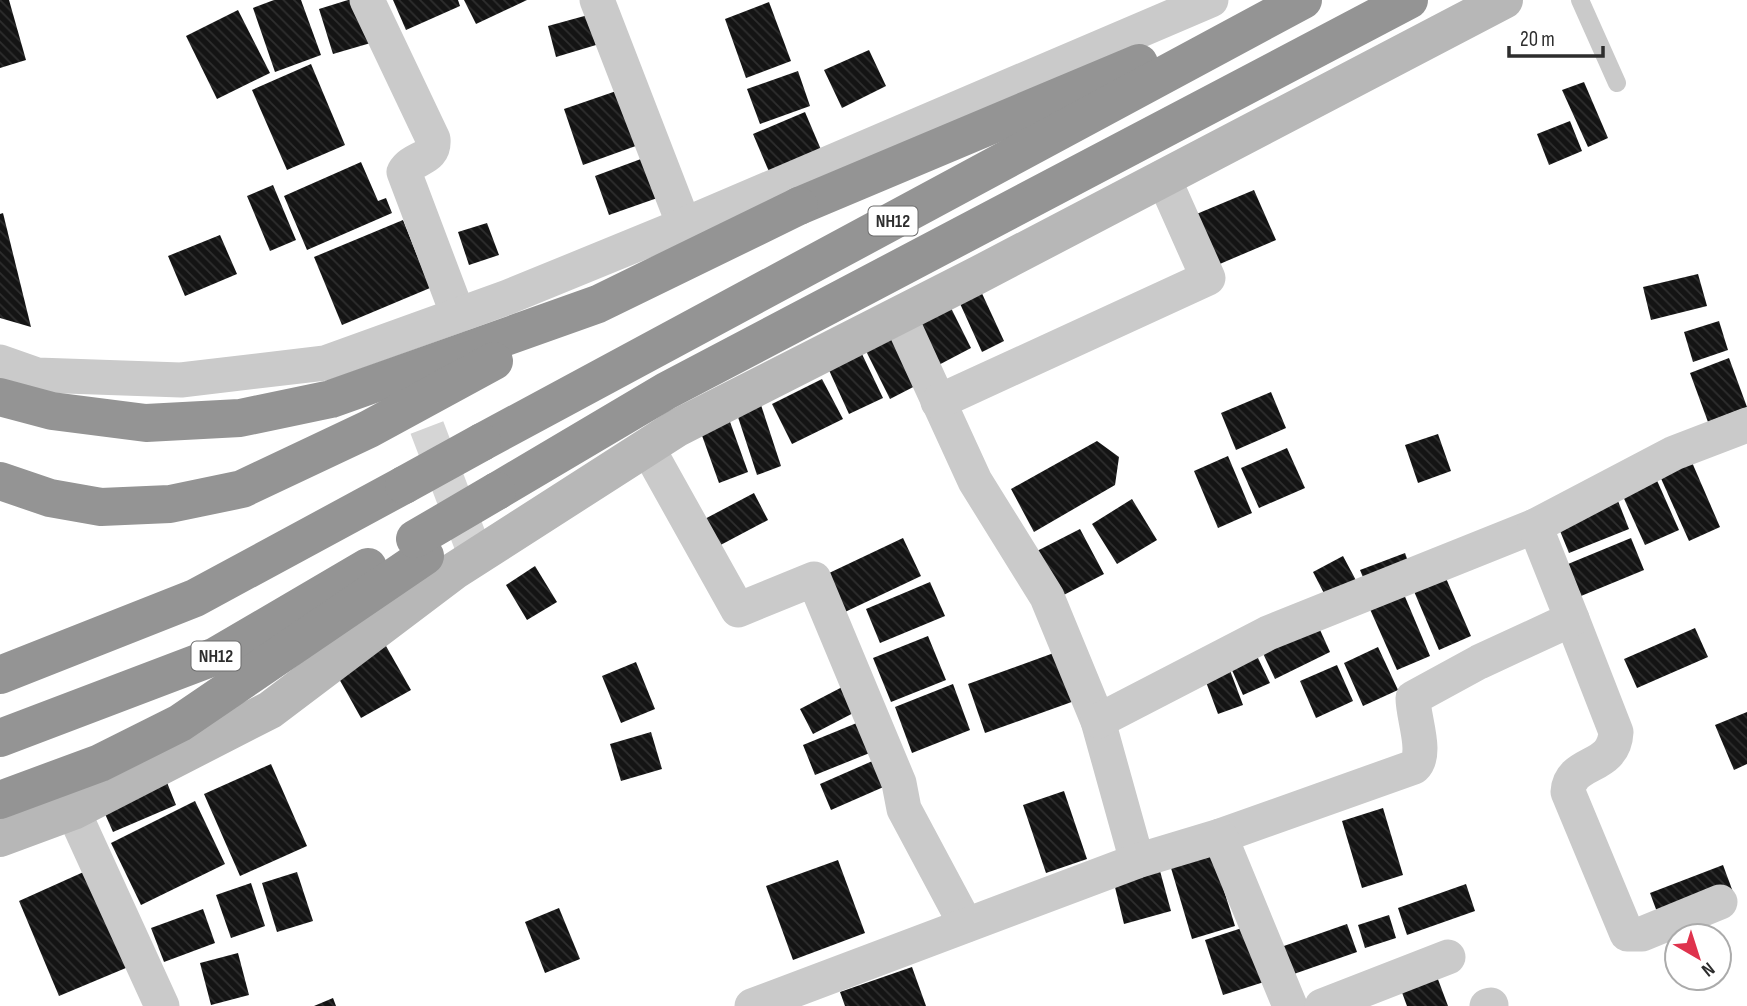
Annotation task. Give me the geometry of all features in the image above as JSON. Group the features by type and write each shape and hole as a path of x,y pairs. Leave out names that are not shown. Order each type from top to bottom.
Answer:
{"highway":[{"path":"0,481 50,498 102,507 170,504 242,489 369,429 598,304 799,206 1291,0"},
{"name":"NH12","path":"0,676 195,598 1303,0"},
{"name":"NH12","path":"0,738 216,656 420,548 666,391 1409,0"},
{"path":"0,397 52,411 146,423 240,418 331,399 598,304"},
{"path":"0,800 100,763 180,723 420,548"}],"street":[{"path":"367,0 433,139 431,153 407,166 404,172 457,315"},
{"path":"597,0 684,225"},
{"path":"0,362 37,375 181,380 325,363 457,315 684,225 1210,0"},
{"path":"0,838 73,811 270,710 454,571 677,428 899,316 1504,0"},
{"path":"938,402 1209,278 1163,177"},
{"path":"899,316 975,481 1047,597 1098,721 1137,861"},
{"path":"1098,721 1268,633 1535,526 1674,453 1747,425"},
{"path":"647,447 737,610 814,579 899,783 904,808 966,925"},
{"path":"1535,526 1616,732 1615,745 1608,755 1575,775 1569,782 1568,792 1627,934 1642,934 1720,902"},
{"path":"752,1006 1137,861 1220,836 1414,767 1419,762 1421,751 1413,714 1413,698 1479,662 1572,619"},
{"path":"73,811 162,1006"},
{"path":"1220,836 1290,1006"},
{"path":"1322,1006 1448,957"}],"lane":[{"path":"1580,0 1617,83"}],"building":[{"path":"0,0 9,0 26,60 0,68"},
{"path":"274,0 301,0 321,55 275,72 253,8"},
{"path":"348,0 362,0 374,42 333,54 319,9"},
{"path":"393,0 458,0 460,6 406,30"},
{"path":"464,0 527,0 476,24"},
{"path":"769,2 791,61 746,78 725,19"},
{"path":"238,10 270,73 217,99 186,36"},
{"path":"588,15 596,45 556,57 548,26"},
{"path":"869,50 886,86 842,108 824,70"},
{"path":"311,64 345,145 287,170 252,90"},
{"path":"798,71 810,106 760,124 747,89"},
{"path":"1584,82 1608,138 1588,147 1562,90"},
{"path":"625,88 644,143 583,165 564,109"},
{"path":"805,112 822,152 770,174 753,134"},
{"path":"1570,121 1582,151 1549,165 1537,134"},
{"path":"649,156 663,196 609,215 595,176"},
{"path":"361,162 378,201 386,198 392,213 307,250 284,196"},
{"path":"273,185 296,240 270,251 247,196"},
{"path":"1254,190 1276,240 1208,269 1187,218"},
{"path":"3,213 31,327 0,318 0,214"},
{"path":"403,220 430,288 342,325 314,257"},
{"path":"487,223 499,255 469,265 458,232"},
{"path":"220,235 237,274 185,296 168,256"},
{"path":"1698,274 1707,306 1651,320 1643,287"},
{"path":"979,287 1004,341 982,352 957,297"},
{"path":"949,304 971,348 931,369 909,324"},
{"path":"1719,321 1728,350 1693,362 1684,332"},
{"path":"896,332 921,383 890,399 864,347"},
{"path":"861,352 883,398 849,414 828,368"},
{"path":"1729,358 1747,407 1708,422 1690,373"},
{"path":"822,379 843,419 792,444 772,404"},
{"path":"1271,392 1286,428 1236,450 1221,413"},
{"path":"761,405 781,466 757,475 737,414"},
{"path":"729,419 748,472 719,483 700,430"},
{"path":"1438,434 1451,471 1418,483 1405,445"},
{"path":"1097,441 1119,457 1115,485 1034,532 1011,489"},
{"path":"1287,448 1305,488 1259,508 1241,468"},
{"path":"1228,456 1252,513 1218,528 1194,471"},
{"path":"1691,460 1720,527 1689,541 1659,474"},
{"path":"1655,476 1679,530 1645,545 1621,492"},
{"path":"754,493 768,520 713,549 699,522"},
{"path":"1132,499 1157,540 1117,564 1092,524"},
{"path":"1618,501 1629,529 1569,553 1558,526"},
{"path":"1080,529 1104,574 1058,598 1035,552"},
{"path":"903,538 921,576 845,612 827,574"},
{"path":"1631,538 1644,570 1581,596 1568,564"},
{"path":"1405,553 1411,570 1367,587 1360,570"},
{"path":"1343,556 1359,586 1328,601 1313,572"},
{"path":"535,566 557,602 527,620 506,585"},
{"path":"1445,576 1471,636 1439,650 1413,589"},
{"path":"930,582 945,616 880,643 866,609"},
{"path":"1403,592 1430,656 1397,670 1369,607"},
{"path":"1316,621 1330,652 1275,679 1260,647"},
{"path":"1695,628 1708,657 1637,688 1624,659"},
{"path":"928,636 946,680 891,702 873,658"},
{"path":"382,639 411,690 361,718 333,668"},
{"path":"1378,647 1398,690 1363,706 1344,663"},
{"path":"1062,650 1080,699 985,733 968,684"},
{"path":"1257,656 1270,683 1243,695 1231,668"},
{"path":"636,662 655,709 621,723 602,676"},
{"path":"1228,665 1243,705 1218,714 1203,674"},
{"path":"1337,665 1353,701 1316,718 1300,681"},
{"path":"848,684 861,709 813,734 800,709"},
{"path":"953,684 970,730 912,753 895,707"},
{"path":"1747,712 1747,764 1734,770 1715,725"},
{"path":"864,720 877,750 815,775 803,745"},
{"path":"651,732 662,769 621,781 610,744"},
{"path":"877,759 888,785 831,810 820,784"},
{"path":"271,764 307,846 240,876 204,794"},
{"path":"162,770 176,805 113,832 98,798"},
{"path":"1064,791 1087,859 1046,873 1023,805"},
{"path":"195,801 225,864 141,905 111,843"},
{"path":"1383,808 1403,875 1362,888 1342,821"},
{"path":"1213,855 1235,926 1192,939 1171,868"},
{"path":"838,860 865,933 793,960 766,886"},
{"path":"1723,865 1733,892 1660,920 1650,893"},
{"path":"88,870 133,965 59,996 19,901"},
{"path":"1160,871 1171,911 1124,924 1114,883"},
{"path":"297,872 313,921 277,932 262,883"},
{"path":"251,883 265,926 231,938 216,895"},
{"path":"1466,884 1475,911 1407,935 1398,908"},
{"path":"559,908 580,959 545,973 525,922"},
{"path":"203,909 215,943 164,962 151,928"},
{"path":"1389,915 1396,938 1365,948 1358,925"},
{"path":"1347,924 1357,952 1291,975 1281,947"},
{"path":"1245,927 1264,982 1223,995 1205,940"},
{"path":"238,953 249,995 211,1005 200,963"},
{"path":"1433,966 1448,1006 1407,1006 1397,979"},
{"path":"912,967 926,1006 845,1006 840,992"},
{"path":"333,998 336,1006 314,1006"}],"tunnel":[{"path":"408,378 476,556"}]}
